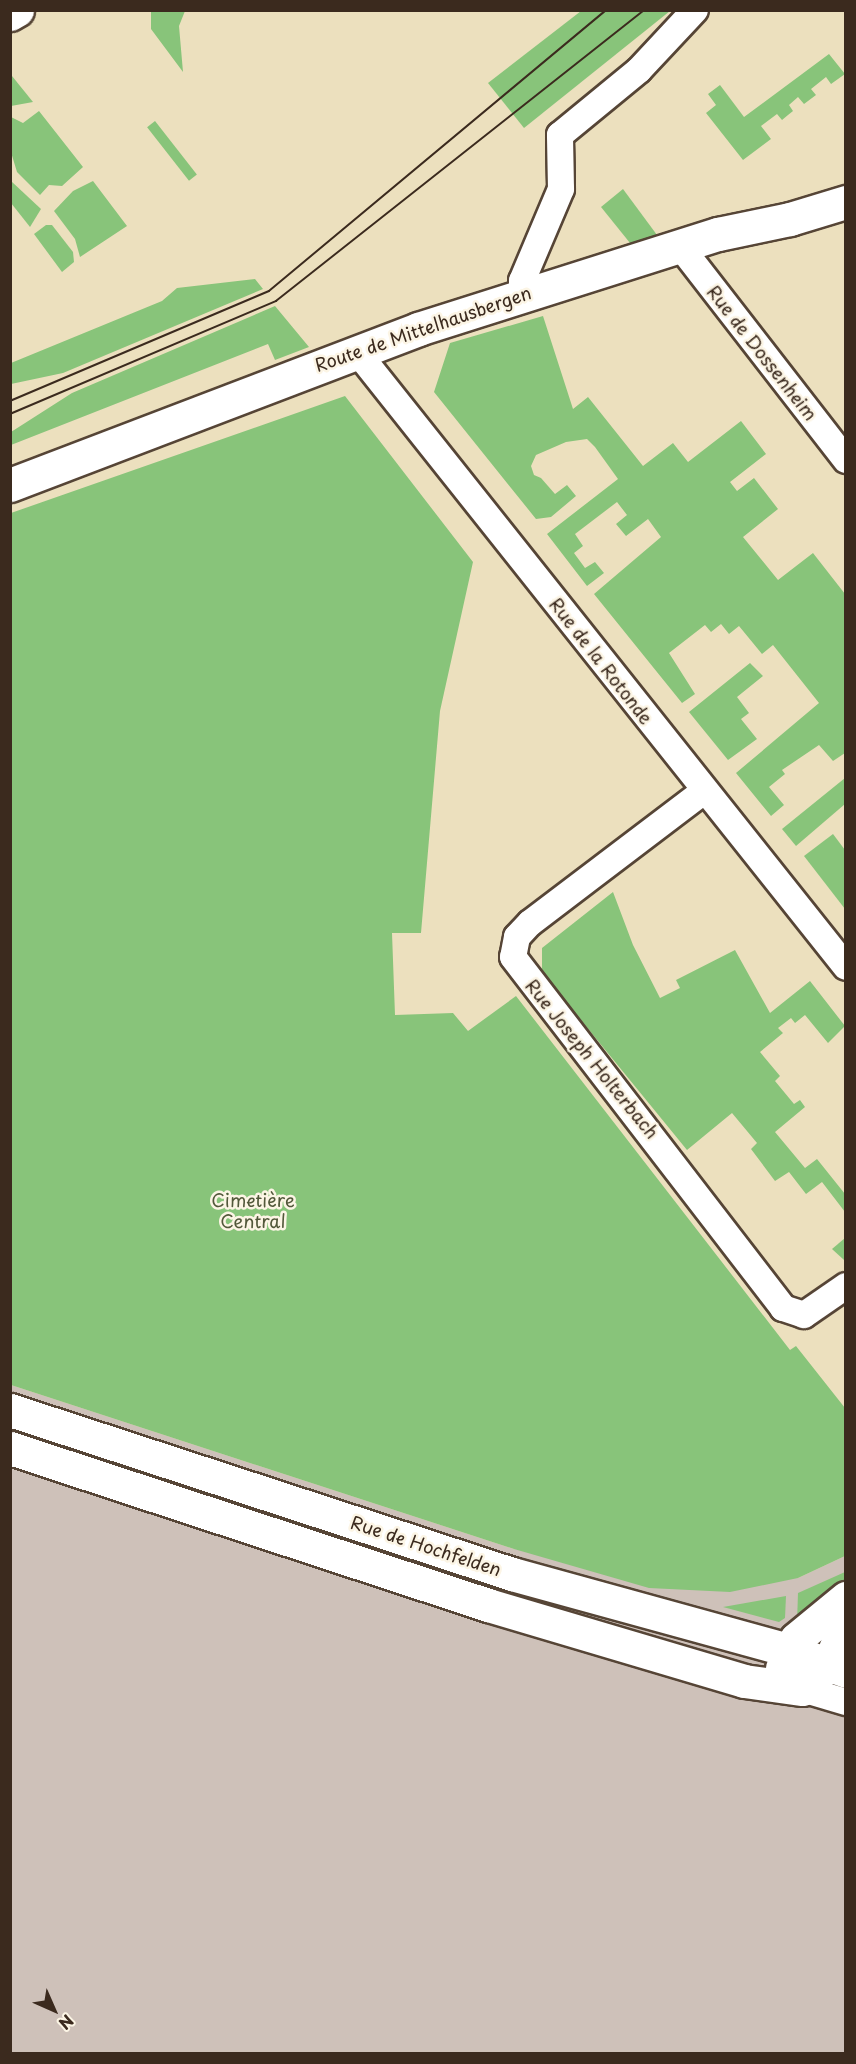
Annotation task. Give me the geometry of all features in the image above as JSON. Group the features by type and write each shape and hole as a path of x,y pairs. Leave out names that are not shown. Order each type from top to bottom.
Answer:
{"main road":[{"path":"10,14 17,10"},
{"name":"Route de Mittelhausbergen","path":"10,485 110,450 318,364 358,353 522,295 680,246 846,202"},
{"name":"Rue de Hochfelden","path":"10,1410 512,1574 788,1650 837,1667"},
{"name":"Rue de Hochfelden","path":"10,1448 488,1605 744,1681 802,1689"},
{"path":"846,1598 788,1650 782,1668 802,1689 837,1667 834,1641 846,1621"}],"street":[{"path":"522,295 522,280 561,189 560,135 639,70 695,10"},
{"name":"Rue de Dossenheim","path":"680,246 846,460"},
{"name":"Rue de la Rotonde","path":"358,353 846,967"},
{"name":"Rue Joseph Holterbach","path":"704,791 530,923 517,937 513,957 783,1308 804,1315 846,1286"},
{"name":"Rue de Hochfelden","path":"802,1689 846,1702"}],"shaded area":[{"path":"11,1385 514,1549 798,1578 845,1556 845,2053 11,2054"}],"green space":[{"path":"151,10 185,11 179,26 183,72 151,29"},
{"path":"581,11 670,11 524,128 488,83"},
{"path":"829,54 845,74 831,84 826,77 811,89 816,95 804,104 798,97 789,105 793,111 782,120 777,114 761,126 771,139 743,160 706,113 716,105 708,94 720,85 744,117"},
{"path":"10,74 12,76 33,102 11,106"},
{"path":"39,111 83,167 62,186 49,185 40,195 17,172 10,149 11,117 23,123"},
{"path":"155,121 197,175 189,181 147,127"},
{"path":"11,181 41,209 30,227 11,203"},
{"path":"93,181 127,226 80,257 75,239 54,211 73,191"},
{"path":"623,189 657,235 630,243 601,207"},
{"path":"46,225 52,225 73,252 74,262 62,272 34,234"},
{"path":"255,279 263,289 63,373 11,384 11,363 162,301 177,288"},
{"path":"275,306 309,347 275,360 268,344 11,445 11,432 72,393"},
{"path":"543,316 573,409 588,397 643,466 673,443 688,462 741,421 766,454 730,482 737,491 754,478 778,509 743,537 778,580 813,553 845,594 845,753 833,761 819,745 782,770 785,774 769,787 784,805 771,816 736,773 819,703 773,645 762,654 739,626 729,634 721,624 711,632 705,625 669,653 695,694 682,703 594,594 661,537 648,519 626,536 616,524 627,515 617,502 575,534 583,546 574,553 585,568 595,562 604,573 587,586 547,534 618,479 595,447 587,439 566,442 536,455 531,466 534,475 541,478 555,494 567,485 576,496 551,517 536,519 434,392 450,343"},
{"name":"Cimetière Central","path":"345,396 473,562 440,711 421,933 392,933 395,1015 453,1013 468,1031 516,996 790,1350 796,1346 845,1408 845,1556 798,1578 730,1592 649,1588 514,1549 11,1385 11,513"},
{"path":"750,663 763,676 737,697 749,713 741,719 757,739 728,760 689,712"},
{"path":"845,778 845,804 796,846 782,829"},
{"path":"833,834 845,850 845,909 804,856"},
{"path":"613,892 633,945 660,998 680,988 676,980 735,950 770,1013 810,981 845,1026 828,1043 805,1015 795,1023 791,1018 778,1028 783,1033 760,1052 780,1076 775,1081 794,1104 800,1100 805,1107 775,1132 805,1168 817,1159 845,1194 845,1212 822,1182 806,1194 789,1172 775,1181 751,1149 757,1143 732,1113 687,1150 549,981 542,969 542,948"},
{"path":"845,1238 845,1258 844,1260 832,1249"},
{"path":"845,1572 845,1584 797,1623 798,1593"},
{"path":"786,1596 785,1618 779,1622 723,1607"}],"tram line":[{"path":"10,401 269,291 606,10"},
{"path":"10,414 276,301 645,10"}]}
